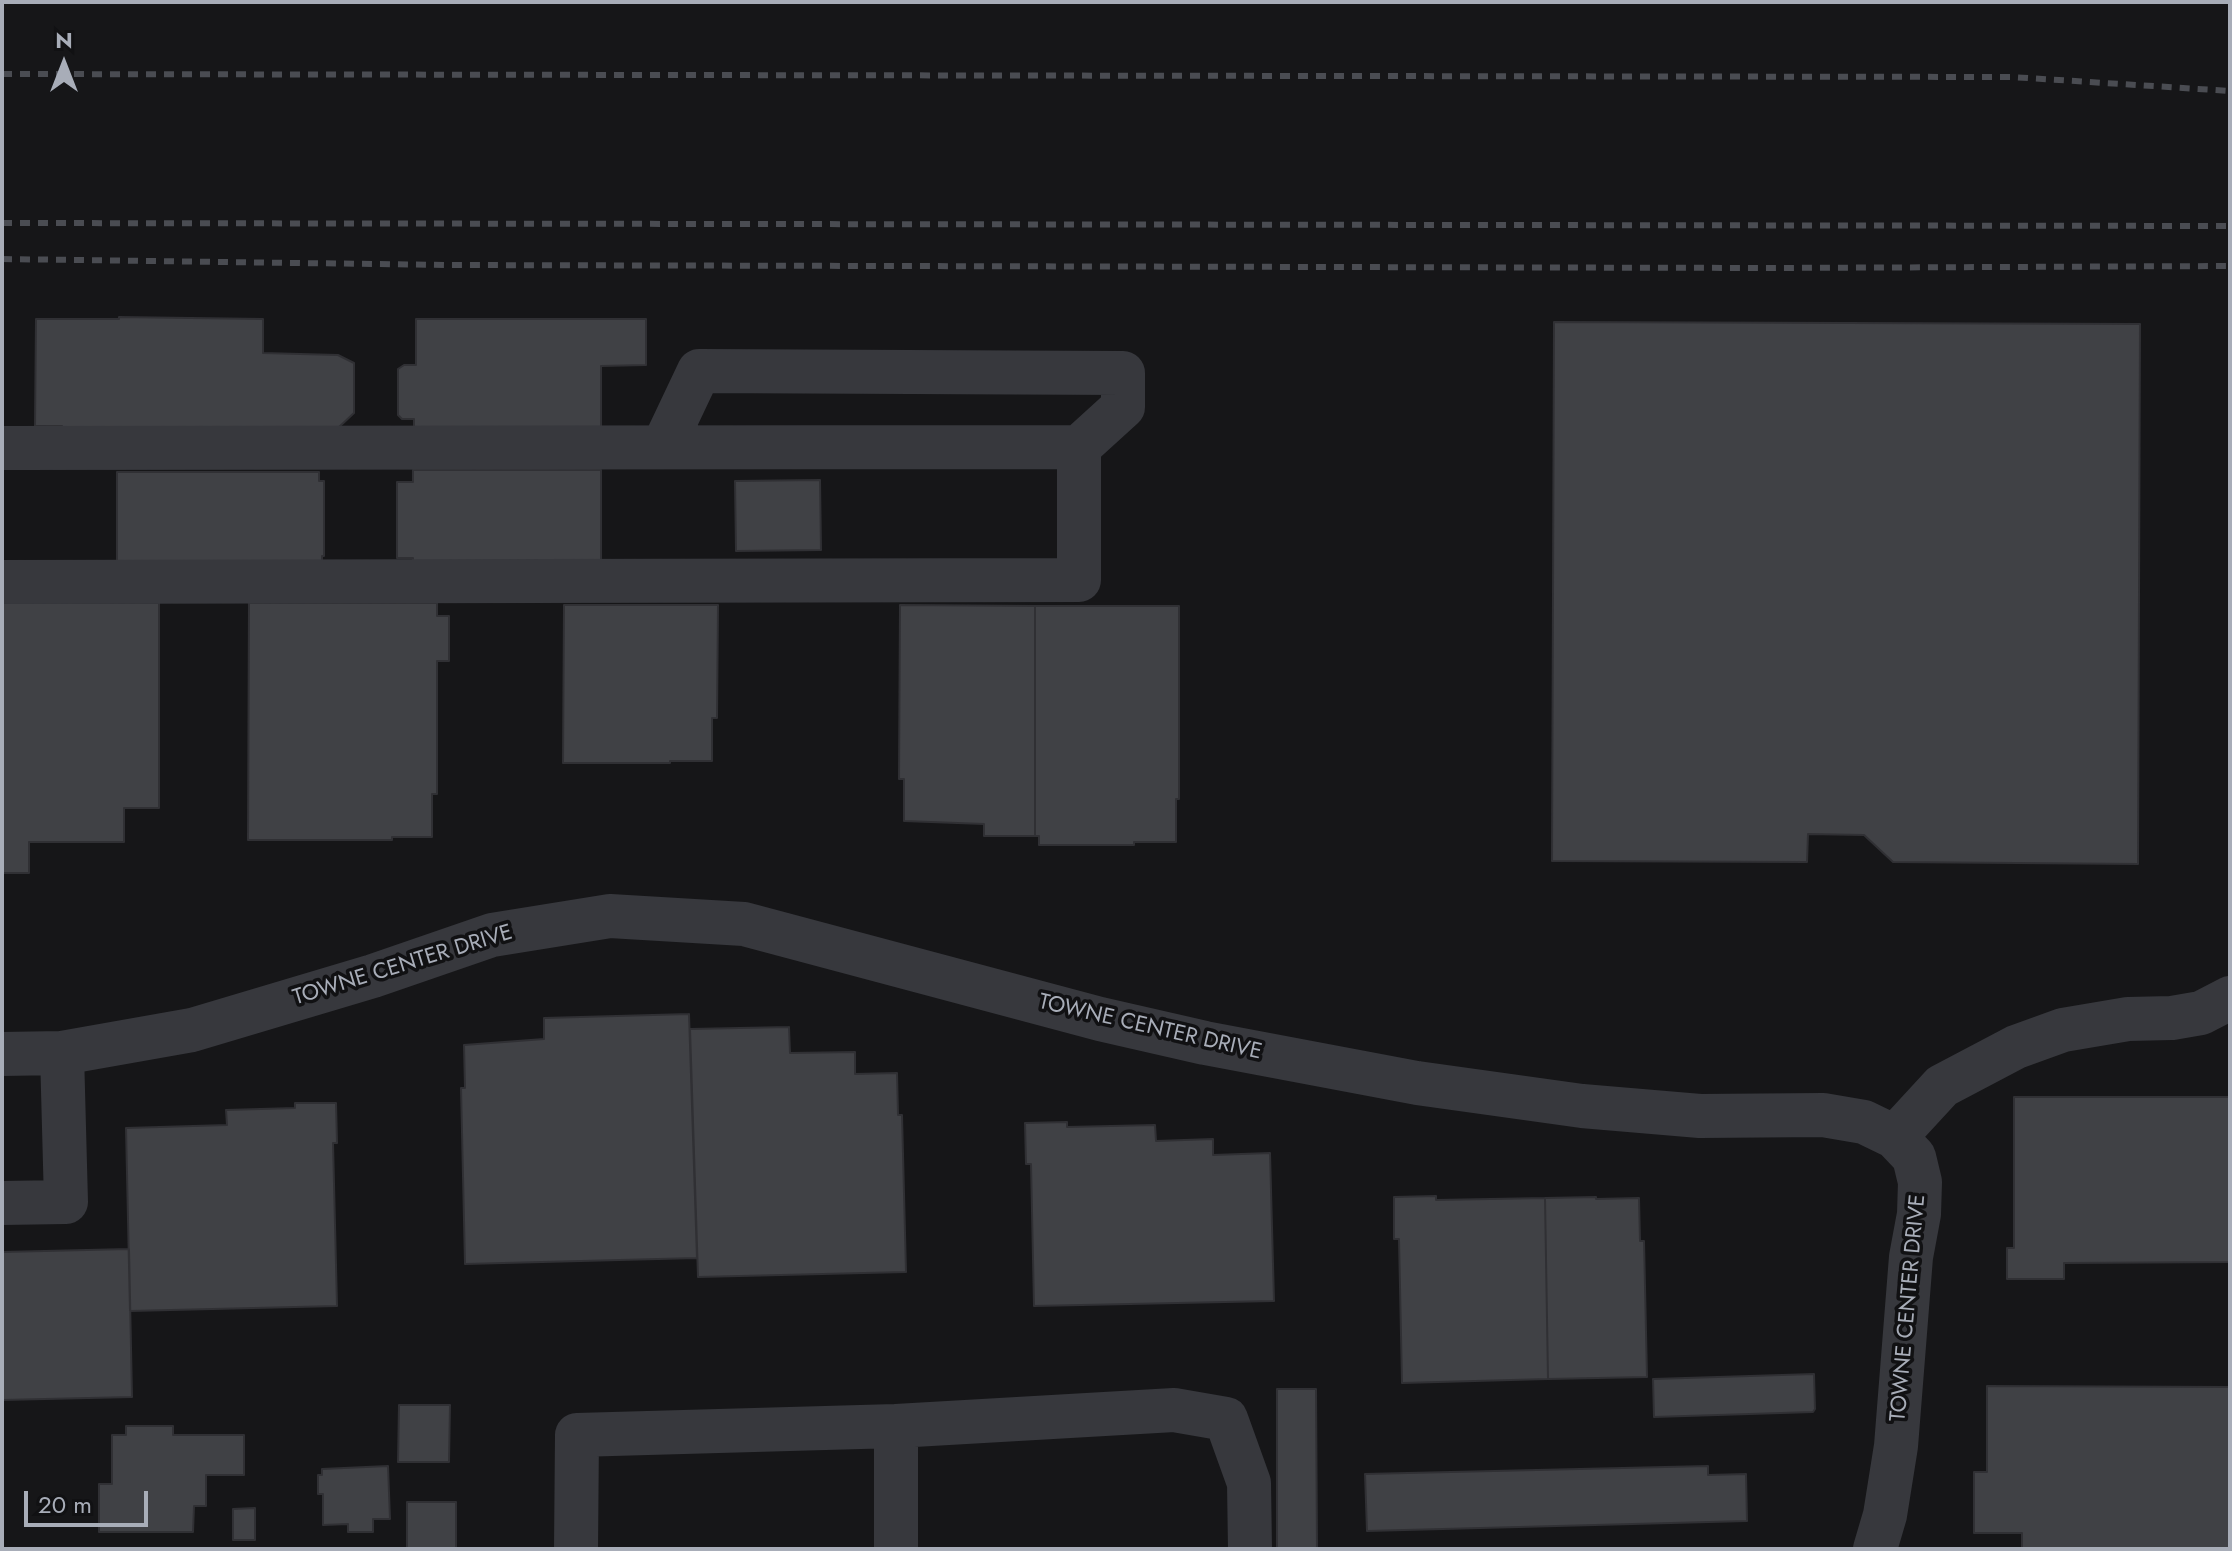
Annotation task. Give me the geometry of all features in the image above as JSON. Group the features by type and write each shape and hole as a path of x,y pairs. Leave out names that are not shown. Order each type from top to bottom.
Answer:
{"street":[{"path":"2,448 1079,447 1123,407 1123,373 699,371 663,447"},
{"path":"2,582 1079,580 1079,447"},
{"name":"TOWNE CENTER DRIVE","path":"2,1054 62,1053 192,1030 506,932 610,916 744,924 1100,1019 1205,1043 1417,1083 1582,1106 1700,1116 1823,1115 1864,1122 1895,1137 1914,1157 1920,1182 1896,1446 1885,1515 1875,1549"},
{"path":"1895,1137 1942,1086 2016,1047 2063,1030 2128,1019 2172,1018 2201,1013 2230,998"},
{"path":"2,1203 66,1202 62,1053"},
{"path":"576,1549 577,1435 896,1426 1174,1410 1226,1419 1249,1483 1250,1549"},
{"path":"896,1426 896,1549"}],"building":[{"path":"36,319 263,319 263,353 338,355 354,363 354,413 338,428 62,429 62,426 35,426"},
{"path":"416,319 646,319 646,365 601,366 601,434 414,435 414,419 402,419 398,415 398,369 404,365 416,365"},
{"path":"1554,322 2140,324 2138,864 1893,862 1864,835 1808,834 1807,862 1552,861"},
{"path":"413,470 601,470 601,570 413,570 413,558 397,558 397,482 413,482"},
{"path":"117,472 319,472 319,481 324,481 322,567 117,565"},
{"path":"820,480 821,550 736,551 735,481"},
{"path":"2,603 159,603 159,808 124,808 124,842 29,842 29,873 2,873"},
{"path":"249,603 437,603 437,616 449,616 449,661 437,661 437,794 432,794 432,837 248,840"},
{"path":"564,605 718,605 717,718 712,718 712,761 563,763"},
{"path":"900,605 1035,606 1035,836 984,836 984,824 904,821 904,779 899,779"},
{"path":"1035,606 1179,606 1179,799 1176,799 1176,842 1039,845 1039,836 1035,836"},
{"path":"689,1014 697,1258 465,1264 461,1088 465,1088 464,1045 544,1039 544,1018"},
{"path":"789,1027 790,1053 855,1052 855,1074 897,1073 898,1115 902,1115 906,1272 698,1277 690,1029"},
{"path":"2014,1097 2230,1097 2230,1262 2064,1263 2064,1279 2007,1279 2007,1248 2014,1248"},
{"path":"295,1103 336,1103 337,1143 333,1143 337,1306 130,1311 126,1128 227,1125 226,1110 295,1108"},
{"path":"1067,1122 1067,1127 1155,1125 1156,1141 1213,1139 1213,1155 1270,1153 1274,1301 1034,1306 1031,1164 1026,1164 1025,1123"},
{"path":"1436,1196 1436,1200 1545,1198 1548,1379 1402,1383 1399,1239 1394,1239 1394,1197"},
{"path":"1545,1198 1639,1198 1640,1241 1644,1241 1647,1377 1548,1379"},
{"path":"129,1249 132,1397 2,1400 2,1252"},
{"path":"1814,1374 1813,1412 1654,1417 1653,1379"},
{"path":"1987,1386 2230,1387 2230,1549 2022,1548 2022,1533 1974,1533 1974,1472 1987,1472"},
{"path":"1277,1389 1316,1389 1317,1549 1277,1549"},
{"path":"399,1405 450,1405 449,1462 398,1462"},
{"path":"126,1426 173,1426 173,1435 244,1435 244,1475 206,1475 206,1506 194,1506 193,1532 99,1532 99,1484 112,1484 112,1435 126,1435"},
{"path":"388,1466 390,1519 373,1519 373,1532 348,1532 348,1524 323,1525 323,1494 318,1494 318,1475 322,1475 322,1469"},
{"path":"1708,1466 1708,1475 1746,1474 1747,1521 1367,1531 1365,1474"},
{"path":"407,1502 456,1502 456,1549 407,1549"},
{"path":"255,1508 255,1540 233,1540 233,1509"}],"railway":[{"path":"2,74 2012,77 2230,91"},
{"path":"2,223 2230,226"},
{"path":"2,259 447,265 2230,266"}]}
